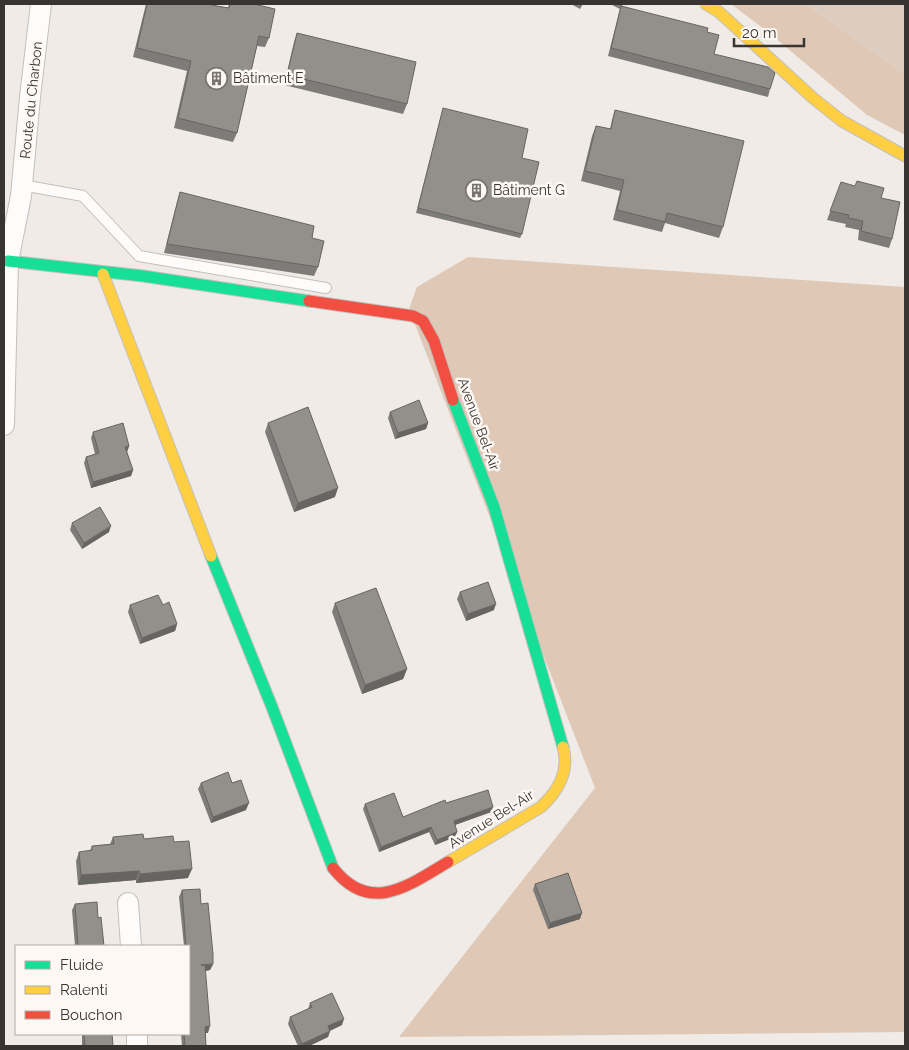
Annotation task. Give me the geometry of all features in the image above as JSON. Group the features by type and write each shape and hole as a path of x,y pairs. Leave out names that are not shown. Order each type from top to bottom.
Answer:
{"street":[{"name":"Route du Charbon","path":"4,425 8,261 41,4"},
{"path":"706,4 719,12 842,121 905,156"},
{"name":"Avenue Bel-Air","path":"8,261 56,264 103,274 144,276 414,316 424,321 434,341 463,429 494,507 564,752 566,767 562,782 554,795 542,807 404,889 379,894 359,891 345,885 332,867 272,707 193,512 103,274"},
{"path":"128,903 131,945"}],"lane":[{"path":"16,194 83,196 139,256 326,288"}],"shaded area":[{"path":"731,4 806,4 905,74 905,135 867,115 768,32"},
{"path":"806,4 905,4 905,74"},
{"path":"468,257 905,287 905,1032 399,1037 595,788 409,309 417,287"}],"building":[{"name":"Bâtiment E","path":"147,4 207,4 229,8 230,4 254,4 275,9 269,38 259,36 237,133 178,118 191,61 137,48"},
{"path":"621,6 708,28 707,32 719,35 714,54 768,67 775,73 770,89 611,48"},
{"path":"297,33 416,62 407,104 287,75"},
{"name":"Bâtiment G","path":"443,108 528,129 522,158 539,162 522,234 418,208"},
{"path":"615,110 744,141 723,227 667,213 665,222 617,210 624,180 585,171 596,126 611,129"},
{"path":"857,181 884,188 881,198 900,202 892,239 861,231 863,221 848,218 849,215 830,211 841,182 855,186"},
{"path":"180,192 314,226 312,238 324,241 318,267 167,244"},
{"path":"419,400 428,423 398,433 390,412"},
{"path":"308,407 338,488 298,503 268,423"},
{"path":"123,423 129,446 125,447 133,470 93,482 86,457 99,453 93,432"},
{"path":"100,507 111,526 84,543 72,523"},
{"path":"488,582 496,604 468,614 460,592"},
{"path":"376,588 407,669 365,685 335,603"},
{"path":"158,595 163,605 169,602 177,624 142,638 130,605"},
{"path":"228,772 232,783 241,780 249,803 213,817 201,783"},
{"path":"488,790 493,807 454,821 457,832 437,840 431,827 381,847 365,804 394,793 403,817 445,800 446,803"},
{"path":"143,834 144,839 173,836 174,842 189,841 192,869 140,874 139,871 81,875 79,852 92,850 92,846 114,844 113,837"},
{"path":"568,873 582,913 550,923 535,884"},
{"path":"200,889 201,904 208,903 213,964 201,965 205,965 210,1026 205,1027 206,1046 183,1046 185,1044 184,1035 190,1035 190,945 186,945 182,890"},
{"path":"97,902 98,918 101,917 104,945 78,945 75,904"},
{"path":"332,993 344,1019 328,1026 330,1031 302,1044 290,1017 312,1007 310,1003"},
{"path":"84,1035 112,1035 113,1046 85,1046"}],"traffic: fast":[{"path":"8,261 143,276 309,301"},
{"path":"453,400 494,507 563,747"},
{"path":"211,556 272,707 333,868"}],"traffic: slow":[{"path":"706,4 719,12 813,98 842,121 905,156"},
{"path":"103,274 211,556"},
{"path":"448,862 541,807 553,794 564,773 565,756 563,747"}],"traffic: jam":[{"path":"309,301 413,316 423,321 434,341 453,400"},
{"path":"333,868 347,882 361,890 375,893 389,892 404,887 448,862"}],"place":[{"name":"Bâtiment E","path":"217,78"},
{"name":"Bâtiment G","path":"477,190"}]}
